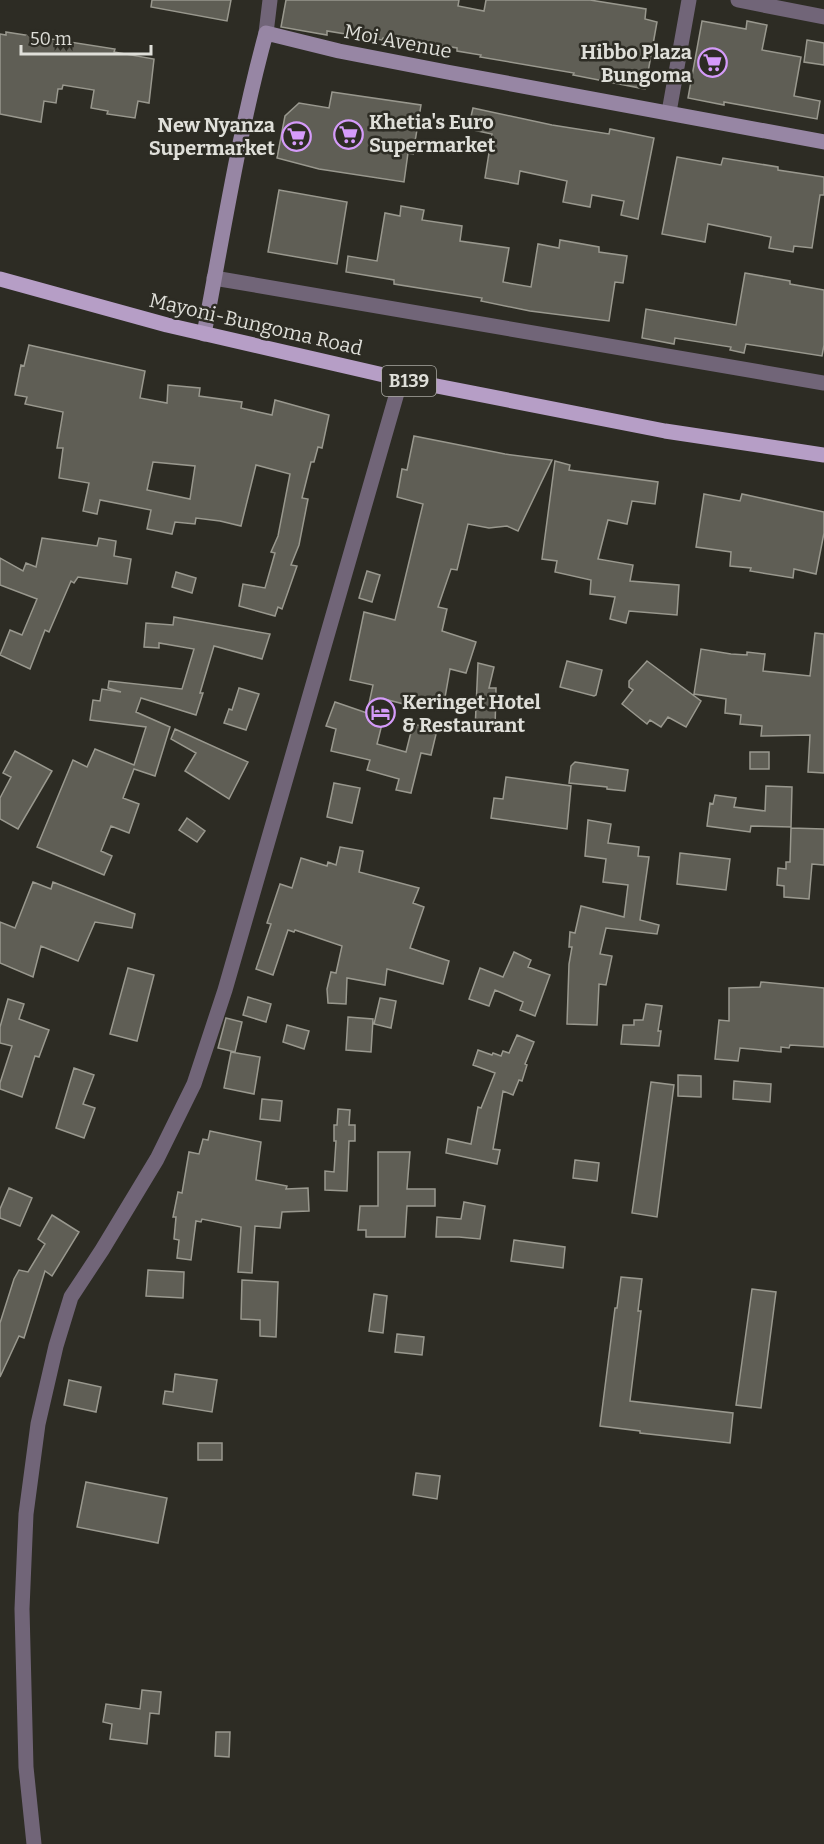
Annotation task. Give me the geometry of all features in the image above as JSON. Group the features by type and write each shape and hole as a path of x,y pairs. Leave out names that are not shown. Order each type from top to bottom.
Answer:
{"main road":[{"name":"Mayoni-Bungoma Road","path":"0,279 204,334 401,379 665,431 824,455"}],"street":[{"path":"204,334 236,166 266,33 270,0"},
{"path":"669,112 689,0"},
{"path":"738,0 824,16"},
{"name":"Moi Avenue","path":"266,33 339,51 824,142"},
{"path":"214,278 824,383"},
{"path":"34,1844 27,1767 22,1620 25,1526 38,1424 56,1346 71,1297 157,1159 194,1083 229,978 401,379"}],"building":[{"path":"152,0 231,0 227,21 151,7"},
{"path":"286,0 459,0 458,6 484,11 486,0 590,0 646,9 645,19 657,22 645,89 573,75 574,73 480,57 481,55 457,51 457,48 327,31 327,35 281,27"},
{"path":"702,21 746,29 747,21 767,25 762,50 801,57 794,96 820,101 817,119 724,102 724,105 688,98"},
{"path":"6,32 115,49 114,52 154,59 149,103 138,101 135,118 107,114 108,111 91,108 94,90 63,85 62,89 58,89 56,103 44,101 41,122 0,114 0,34 6,35"},
{"path":"807,40 824,43 824,65 804,62"},
{"path":"332,92 421,105 413,154 408,153 404,182 319,169 277,158 285,116 299,103 329,108"},
{"path":"473,108 552,125 609,134 610,129 654,138 638,219 621,215 624,201 592,195 590,207 563,202 567,181 520,171 518,184 485,178 492,134 468,129"},
{"path":"677,157 721,165 723,158 824,177 824,195 820,195 812,248 794,246 793,252 769,248 771,237 708,224 705,242 662,234"},
{"path":"279,190 347,202 337,264 268,252"},
{"path":"401,206 424,210 422,220 462,226 460,241 509,248 503,282 531,287 538,244 559,248 560,240 599,247 599,252 627,256 623,283 615,282 609,321 530,311 481,301 482,298 394,284 394,280 346,272 348,256 377,261 385,213 400,216"},
{"path":"745,273 824,290 822,356 746,344 744,353 730,350 731,347 675,338 674,344 642,338 646,309 736,325"},
{"path":"29,345 145,371 140,398 167,403 168,385 200,388 199,396 242,402 241,408 272,415 275,400 329,415 322,448 318,447 314,462 311,462 302,498 308,499 299,545 291,565 297,566 282,609 278,607 275,616 239,606 243,584 265,588 275,553 271,552 278,536 290,474 256,465 241,526 196,518 195,524 175,522 172,534 147,529 151,510 100,500 97,514 83,511 89,483 59,478 63,448 57,448 63,412 25,404 27,397 15,395 21,365 24,366","holes":["153,462 195,466 190,499 147,490"]},
{"path":"414,436 505,454 552,460 518,531 507,526 489,528 468,524 457,570 451,569 438,607 447,609 442,631 476,642 466,673 450,669 444,703 425,699 423,709 388,700 377,744 406,752 413,724 437,730 431,755 421,753 411,793 396,790 399,779 367,770 370,760 331,751 336,729 326,726 335,702 367,713 373,685 350,680 364,612 395,620 423,504 397,497 402,469 407,470"},
{"path":"555,461 570,465 569,470 658,482 655,504 632,501 627,524 608,520 598,559 633,565 630,581 679,585 677,615 629,611 626,623 610,619 615,597 590,594 591,580 555,572 557,561 542,559"},
{"path":"704,494 740,501 742,494 824,512 824,533 816,574 794,569 793,578 750,571 751,568 730,566 731,552 696,547"},
{"path":"42,538 97,546 99,538 116,541 114,556 131,559 127,584 78,577 74,583 71,581 49,632 45,630 30,669 0,655 10,630 22,635 37,599 0,585 0,558 23,571 26,563 36,567"},
{"path":"367,571 380,575 372,602 359,598"},
{"path":"176,572 196,578 192,593 172,587"},
{"path":"174,617 270,634 262,659 214,646 196,715 141,698 136,712 170,727 155,776 134,769 123,798 139,804 129,833 111,826 101,851 112,856 104,875 37,847 73,760 87,767 95,749 134,765 146,727 90,720 93,700 100,701 102,689 121,692 108,688 109,681 182,689 194,649 159,643 159,648 144,647 146,623 173,625"},
{"path":"815,633 824,634 824,773 808,772 810,735 761,736 762,726 740,724 741,715 725,713 726,699 694,694 701,649 731,654 747,655 747,652 765,654 763,671 810,676"},
{"path":"567,661 602,670 596,695 560,687"},
{"path":"647,661 701,701 686,727 668,717 661,727 650,720 647,724 622,704 633,690 629,687 629,681"},
{"path":"478,663 494,667 489,688 496,688 495,731 475,730"},
{"path":"239,688 259,694 246,730 224,723 229,709 232,710"},
{"path":"175,729 248,762 229,799 185,771 196,753 171,739"},
{"path":"15,751 52,771 18,829 0,819 0,798 11,777 3,773"},
{"path":"750,752 769,752 769,769 750,769"},
{"path":"575,762 628,770 625,791 569,783 571,766"},
{"path":"506,777 571,786 567,829 491,818 494,798 503,799"},
{"path":"334,783 360,788 352,823 327,817"},
{"path":"766,786 792,787 791,827 751,826 750,832 707,826 710,803 713,804 715,795 736,798 734,807 765,811"},
{"path":"187,818 205,831 197,842 179,830"},
{"path":"588,820 611,824 608,843 639,847 638,856 649,857 640,920 659,925 657,934 606,928 600,954 612,956 606,985 599,984 597,1025 567,1024 569,964 572,947 569,947 570,932 575,933 581,906 624,917 628,885 603,882 606,859 585,856"},
{"path":"791,828 824,829 824,865 812,864 809,899 784,897 784,886 777,885 778,868 786,869 786,862 790,862"},
{"path":"340,847 363,851 359,872 419,888 413,903 424,907 410,948 449,961 443,984 387,969 385,985 347,978 346,1004 328,1003 327,989 331,972 336,973 342,946 295,930 294,932 288,930 273,975 256,969 271,924 267,923 280,884 292,888 301,858 327,866 328,862 336,865"},
{"path":"680,853 730,859 726,890 677,884"},
{"path":"33,882 51,889 53,882 135,914 132,928 95,922 78,961 41,946 33,977 0,963 0,922 15,928"},
{"path":"514,952 531,960 528,967 550,975 535,1016 520,1010 523,1002 495,990 489,1006 469,999 480,968 503,977"},
{"path":"128,968 154,975 137,1041 110,1034"},
{"path":"761,982 824,988 824,1047 790,1045 789,1048 781,1047 781,1052 740,1048 738,1061 715,1059 719,1020 729,1021 729,988 760,987"},
{"path":"248,997 271,1004 266,1022 243,1015"},
{"path":"380,998 396,1001 391,1028 374,1024"},
{"path":"8,999 24,1004 19,1019 49,1030 39,1057 35,1056 22,1097 0,1089 12,1046 0,1043 0,1027"},
{"path":"646,1004 662,1006 658,1031 661,1031 659,1046 621,1044 623,1025 634,1025 634,1020 643,1020"},
{"path":"348,1017 373,1019 371,1052 346,1050"},
{"path":"226,1018 242,1022 235,1052 218,1048"},
{"path":"287,1025 309,1031 304,1049 283,1042"},
{"path":"517,1035 534,1042 525,1064 527,1065 522,1081 519,1080 513,1095 503,1091 493,1149 500,1150 497,1164 446,1153 448,1139 471,1144 478,1107 481,1108 495,1073 473,1065 478,1050 501,1056 503,1051 509,1053"},
{"path":"231,1052 260,1057 254,1094 224,1088"},
{"path":"74,1068 94,1075 83,1104 95,1108 84,1138 56,1128"},
{"path":"678,1075 701,1076 701,1097 678,1096"},
{"path":"734,1081 771,1084 770,1102 733,1099"},
{"path":"651,1082 674,1085 657,1217 632,1213"},
{"path":"262,1099 282,1101 280,1121 260,1119"},
{"path":"338,1109 350,1110 349,1125 355,1125 355,1141 349,1141 347,1191 325,1190 325,1171 334,1172 336,1141 334,1141 334,1125 337,1125"},
{"path":"210,1131 261,1142 256,1180 287,1186 286,1189 308,1188 309,1211 282,1212 280,1228 255,1226 252,1273 238,1272 241,1227 202,1219 201,1222 196,1221 191,1260 177,1258 179,1240 174,1239 176,1217 173,1217 178,1192 182,1193 189,1152 199,1154 203,1139 208,1140"},
{"path":"378,1152 410,1152 407,1189 435,1189 435,1206 407,1206 405,1237 366,1237 366,1230 358,1230 360,1206 378,1206"},
{"path":"575,1160 599,1163 597,1181 573,1178"},
{"path":"9,1188 32,1198 20,1226 0,1218 0,1209"},
{"path":"464,1202 485,1206 480,1239 436,1237 437,1217 461,1219"},
{"path":"52,1215 79,1232 52,1276 45,1271 24,1338 19,1336 0,1377 0,1323 14,1279 19,1270 28,1272 45,1244 38,1239"},
{"path":"514,1240 565,1247 563,1268 511,1261"},
{"path":"148,1270 184,1272 183,1298 146,1296"},
{"path":"621,1277 642,1279 638,1311 641,1311 630,1401 733,1413 730,1443 600,1426"},
{"path":"242,1280 278,1282 276,1337 260,1336 260,1320 241,1319"},
{"path":"752,1289 776,1292 761,1408 736,1405"},
{"path":"374,1294 387,1296 383,1333 369,1331"},
{"path":"397,1334 424,1337 422,1355 395,1352"},
{"path":"175,1374 217,1380 212,1412 163,1404 165,1391 173,1392"},
{"path":"69,1380 101,1387 96,1412 64,1405"},
{"path":"198,1443 222,1443 222,1460 198,1460"},
{"path":"416,1473 440,1476 437,1499 413,1495"},
{"path":"86,1482 167,1498 158,1543 77,1527"},
{"path":"142,1690 161,1692 159,1714 150,1713 147,1744 110,1739 112,1724 103,1722 106,1704 140,1709"},
{"path":"216,1732 230,1732 229,1757 215,1756"}],"place":[{"name":"Hibbo Plaza Bungoma","path":"713,63"},
{"name":"Khetia's Euro Supermarket","path":"348,134"},
{"name":"New Nyanza Supermarket","path":"296,137"},
{"name":"Keringet Hotel & Restaurant","path":"381,713"}]}
